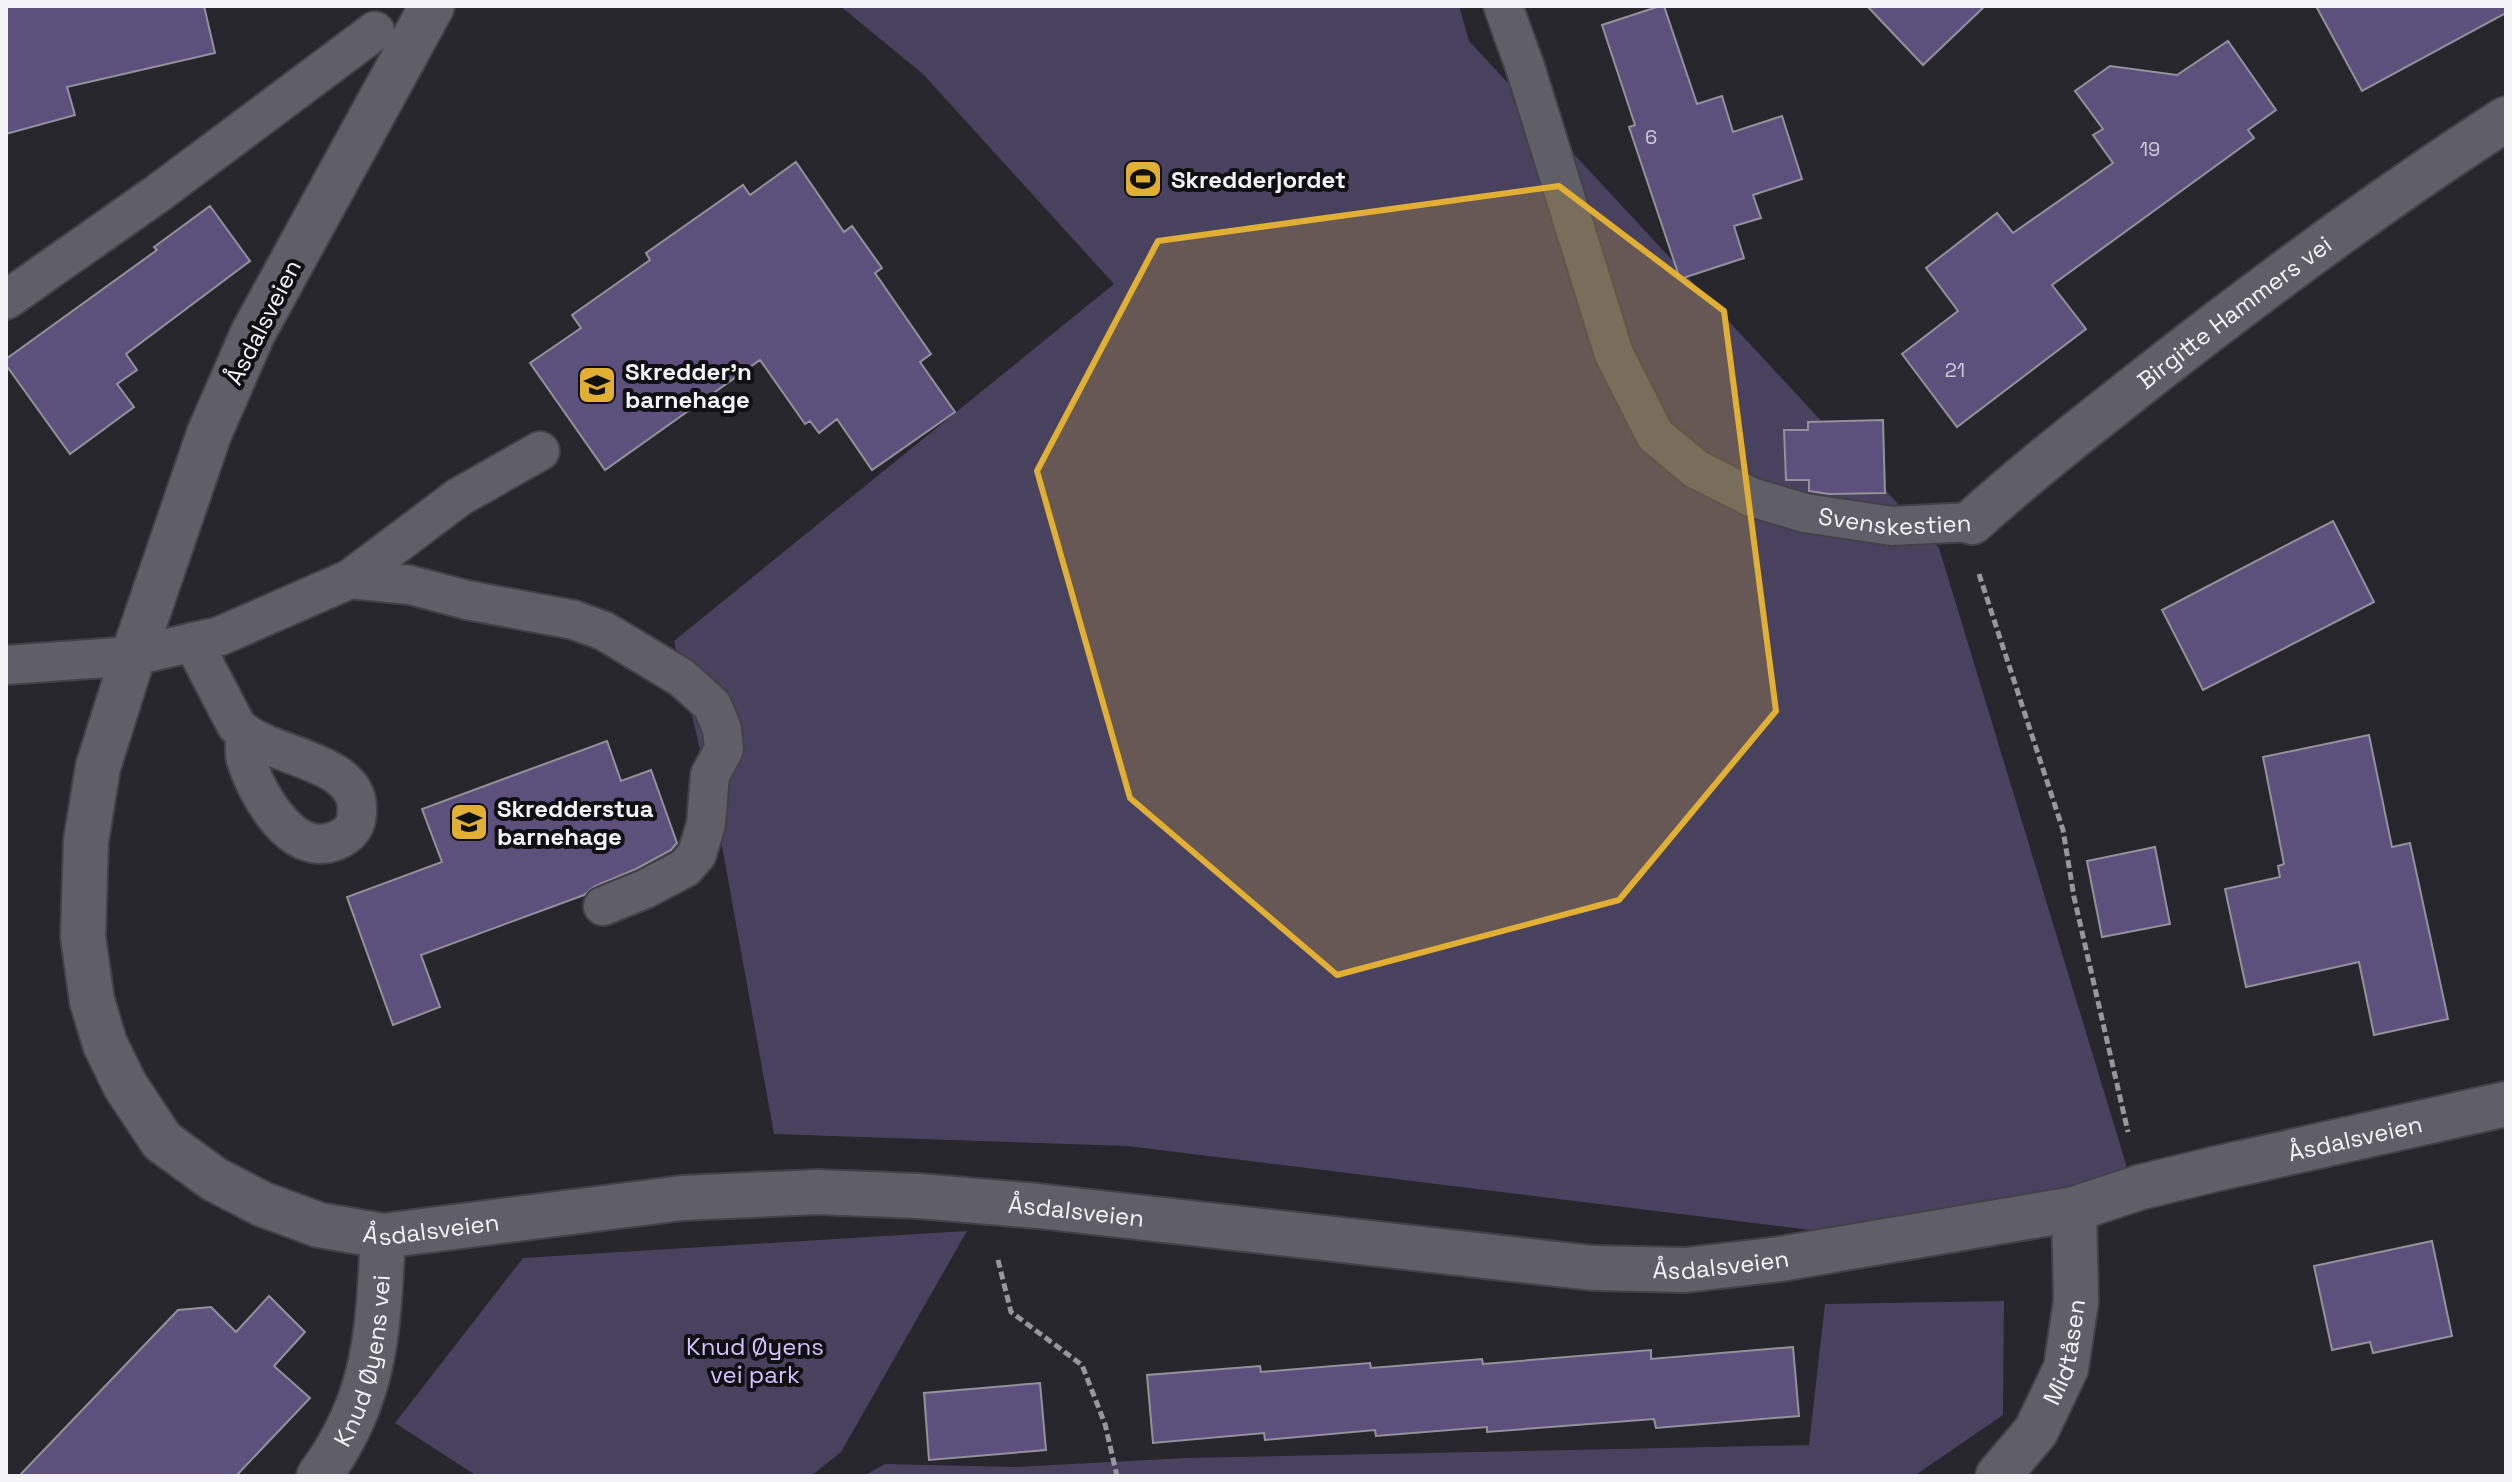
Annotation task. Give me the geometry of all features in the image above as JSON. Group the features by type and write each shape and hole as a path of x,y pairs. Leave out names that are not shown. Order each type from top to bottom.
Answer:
{"street":[{"name":"Åsdalsveien","path":"432,6 253,333 209,434 98,767 86,841 83,937 92,1001 105,1044 125,1085 162,1141 214,1179 262,1204 319,1225 383,1236 682,1198 817,1192 984,1202 1593,1268 1686,1270 1780,1259 2074,1209 2141,1187 2506,1104"},
{"name":"Birgitte Hammers vei","path":"1972,522 2024,476 2218,323 2428,169 2506,119"},
{"name":"Midtåsen","path":"1998,1476 2036,1431 2066,1368 2076,1301 2074,1209"},
{"name":"Knud Øyens vei","path":"319,1476 337,1452 357,1412 372,1360 379,1309 383,1236"}],"lane":[{"name":"Svenskestien","path":"1503,6 1525,67 1614,354 1655,435 1696,469 1751,497 1805,513 1892,526 1972,522"},
{"path":"6,300 157,194 367,18 398,71"},
{"path":"6,665 133,656 220,636 350,579 459,497 540,451"},
{"path":"350,579 410,585 467,600 574,620 604,631 682,678 712,705 722,729 724,749 710,775 706,824 697,854 685,868 603,906"},
{"path":"193,642 236,725 245,736"}],"path":[{"name":"Svenskestien","path":"1972,522 1975,562 2063,830 2074,897 2141,1187"},
{"path":"984,1202 1011,1312 1082,1365 1105,1424 1117,1476"}],"highlighted area":[{"path":"1559,186 1724,311 1776,711 1619,900 1337,975 1130,798 1037,471 1158,241"}],"green space":[{"path":"840,6 1459,6 1469,41 1939,548 2132,1184 1836,1233 1127,1146 774,1134 718,824 674,641 1114,284 923,74"},
{"name":"Knud Øyens vei park","path":"967,1231 841,1452 811,1476 477,1476 395,1423 523,1258"},
{"path":"2004,1301 2003,1415 1914,1476 863,1476 885,1464 1014,1467 1186,1458 1809,1445 1825,1304"}],"building":[{"path":"6,6 204,6 215,53 67,87 75,115 6,134"},
{"path":"1664,6 1697,104 1722,96 1733,132 1782,116 1802,179 1753,195 1761,218 1734,226 1744,258 1680,279 1629,127 1635,125 1602,25"},
{"path":"1867,6 1985,6 1923,65"},
{"path":"2316,6 2506,6 2506,13 2362,91"},
{"path":"2228,41 2276,110 2248,130 2254,138 2052,285 2086,329 1957,427 1902,354 1958,311 1926,268 1997,213 2013,233 2113,163 2093,135 2103,129 2075,91 2110,66 2177,75"},
{"path":"796,162 844,232 852,226 882,268 875,273 931,354 920,362 955,412 872,470 837,419 819,433 810,421 805,424 760,360 605,470 530,363 581,328 572,315 650,260 646,253 743,185 750,195"},
{"path":"210,206 250,261 126,354 137,370 117,384 134,407 70,454 6,365 6,359 157,250 154,247"},
{"path":"1883,420 1885,493 1829,494 1809,491 1809,480 1786,480 1784,430 1808,430 1808,422"},
{"path":"2333,521 2374,602 2203,690 2162,610"},
{"path":"2369,735 2392,847 2410,843 2448,1019 2374,1035 2359,962 2246,987 2225,889 2280,877 2278,866 2284,864 2263,757"},
{"path":"607,741 621,781 651,770 677,843 671,850 595,886 584,895 421,955 440,1007 393,1025 347,897 442,862 422,809"},
{"path":"2155,847 2170,924 2102,937 2087,861"},
{"path":"2432,1241 2452,1336 2373,1353 2370,1342 2332,1350 2314,1266"},
{"path":"269,1296 305,1332 274,1366 310,1398 236,1476 19,1476 178,1310 211,1307 236,1332"},
{"path":"1793,1347 1799,1416 1656,1428 1654,1419 1487,1432 1487,1427 1376,1436 1375,1430 1265,1440 1264,1433 1153,1443 1147,1375 1260,1366 1261,1372 1370,1363 1371,1368 1482,1359 1483,1364 1651,1350 1651,1359"},
{"path":"1040,1383 1046,1450 929,1460 924,1393"}],"place":[{"name":"Skredderjordet","path":"1143,179"},
{"name":"Skredder'n barnehage","path":"597,385"},
{"name":"Skredderstua barnehage","path":"469,822"}]}
